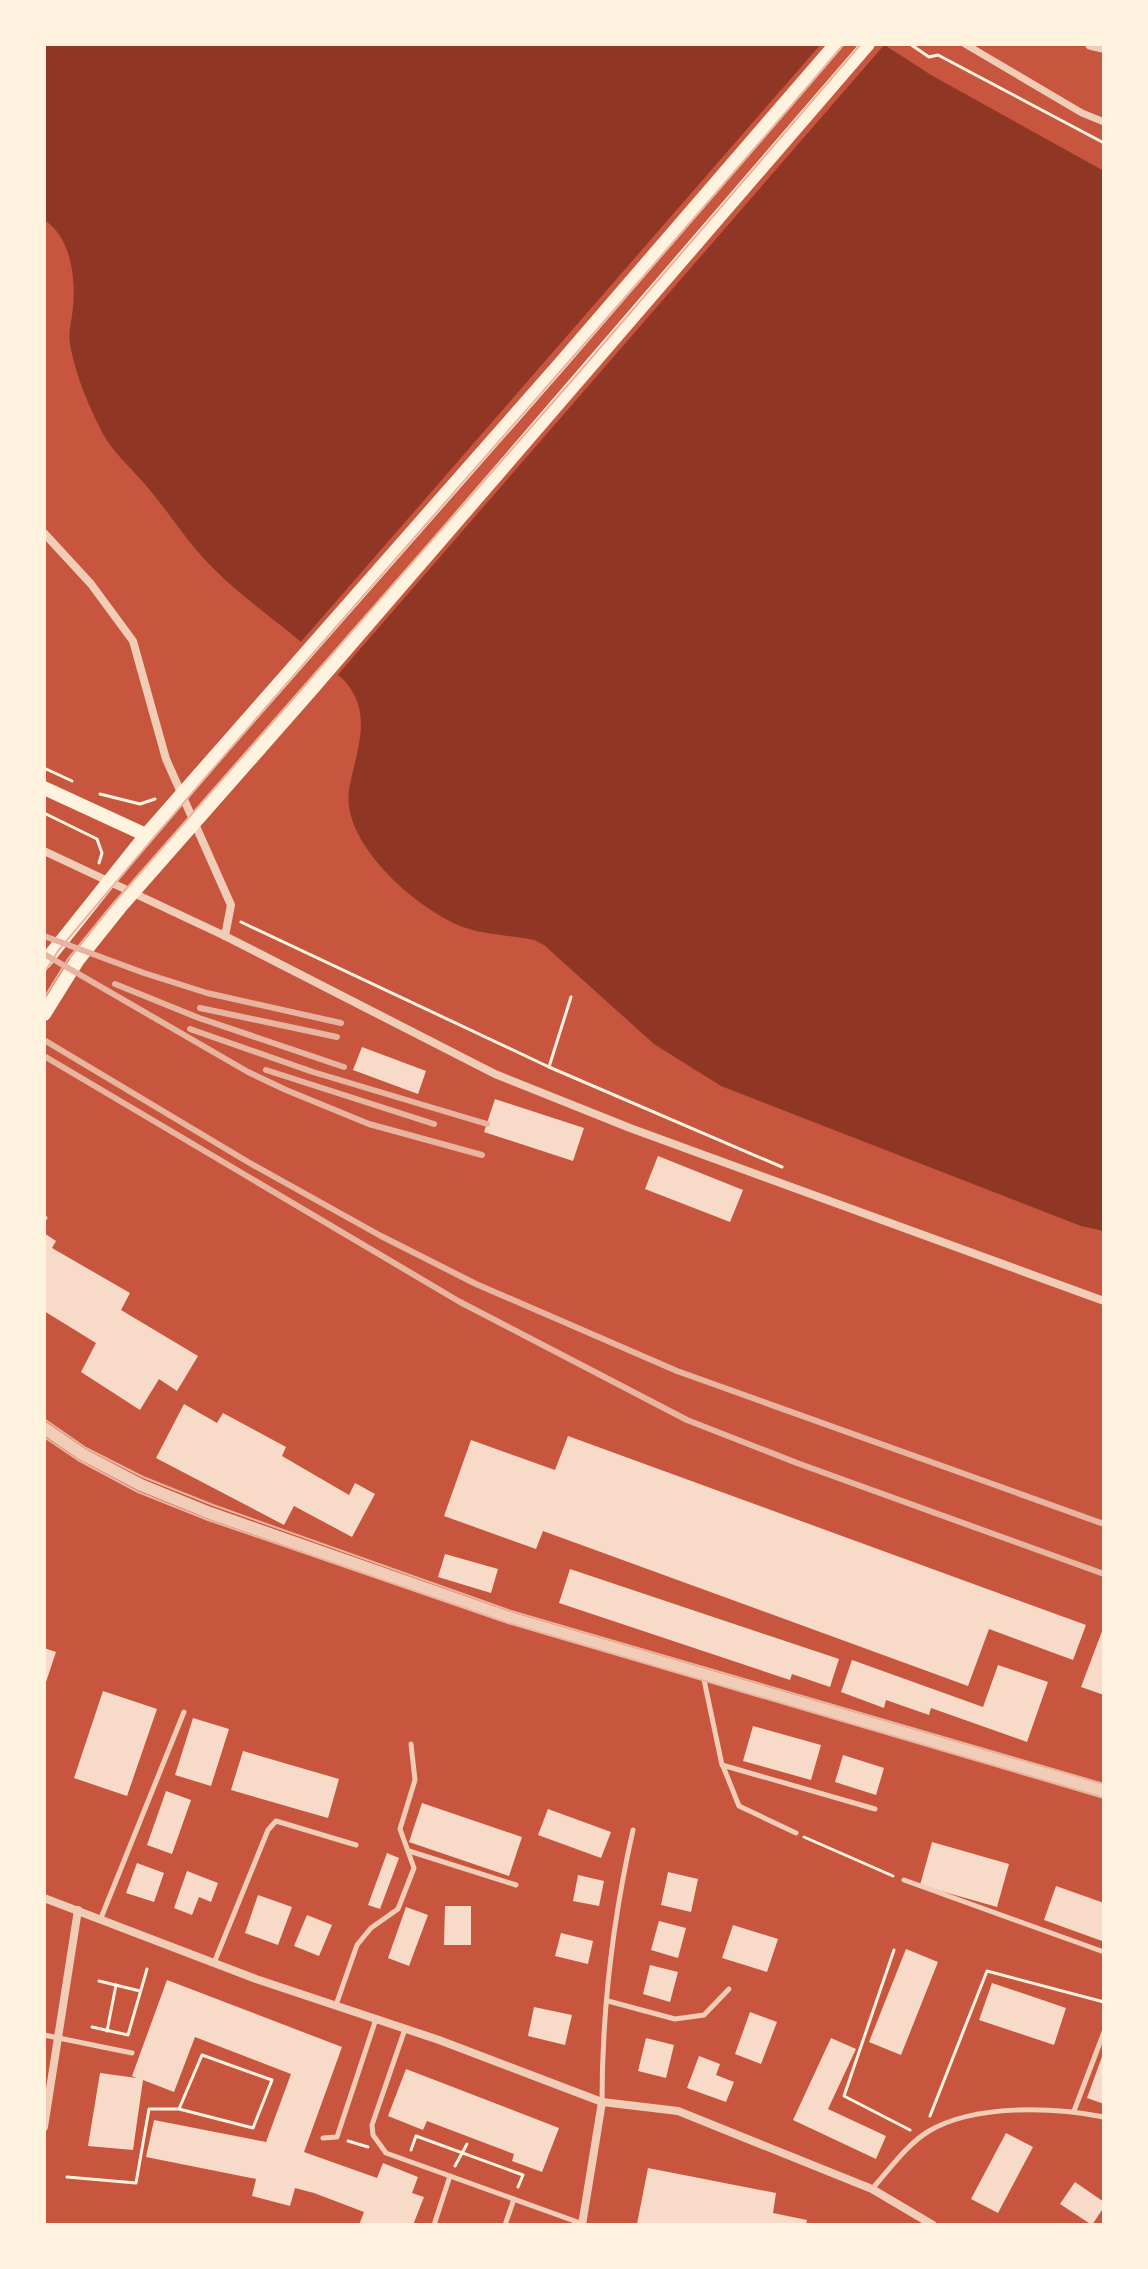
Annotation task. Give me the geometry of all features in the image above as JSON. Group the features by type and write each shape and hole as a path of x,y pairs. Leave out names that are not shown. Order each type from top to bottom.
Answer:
{"main road":[{"path":"44,963 146,835 529,400 836,44"},
{"path":"44,1014 77,961 124,902 868,44"},
{"path":"44,788 146,835"}],"street":[{"path":"965,44 1082,113 1104,122"},
{"path":"1091,44 1104,47"},
{"path":"44,533 91,584 133,641 166,759 231,905 225,936"},
{"path":"44,851 225,936 495,1074 630,1128 1104,1301"},
{"path":"44,1428 82,1454 129,1479 210,1513 510,1618 1103,1789"},
{"path":"44,1898 214,1963 602,2102 678,2111 872,2189 933,2225"},
{"path":"44,2127 78,1910"},
{"path":"582,2224 602,2102"}],"lane":[{"path":"703,1674 722,1765 739,1806 796,1833"},
{"path":"101,1918 184,1712"},
{"path":"336,2006 357,1945 371,1928 398,1909 414,1868 400,1829 415,1780 411,1744"},
{"path":"722,1765 875,1809"},
{"path":"214,1963 268,1830 276,1821 356,1845"},
{"path":"602,2102 600,2067 617,1900 633,1830"},
{"path":"408,1851 516,1885"},
{"path":"904,1880 1104,1952"},
{"path":"608,2001 675,2019 704,2015 729,1989"},
{"path":"323,2138 337,2137 376,2019"},
{"path":"405,2029 372,2125 373,2135 386,2153 582,2224"},
{"path":"1074,2111 1104,2032"},
{"path":"44,2035 132,2053"},
{"path":"872,2189 907,2148 922,2136 964,2116 1074,2111 1104,2117"},
{"path":"434,2225 450,2176"},
{"path":"505,2225 514,2199"}],"path":[{"path":"910,44 929,57 938,55 1104,143"},
{"path":"229,916 549,1067 791,1171"},
{"path":"549,1067 571,997"},
{"path":"796,1833 904,1880"},
{"path":"894,1950 844,2096 922,2136 987,1971 1104,2002"},
{"path":"92,2027 128,2035 147,1969"},
{"path":"99,1981 140,1991"},
{"path":"107,2031 116,1985"},
{"path":"67,2177 136,2183 149,2109 179,2109 253,2128 272,2080 202,2055 179,2109"},
{"path":"408,2161 416,2136 523,2175 514,2199"},
{"path":"337,2137 386,2153"},
{"path":"450,2176 467,2144"}],"shaded area":[{"path":"44,44 883,44 931,75 1104,171 1104,1231 1081,1226 721,1086 654,1044 544,945 534,940 463,927 425,906 386,872 357,832 350,811 349,790 361,723 360,710 348,685 205,560 111,447 88,402 70,344 74,297 70,259 60,236 44,220"}],"pier":[{"path":"821,44 885,44 335,678 299,644"}],"building":[{"path":"362,1047 426,1071 418,1094 353,1070"},
{"path":"495,1099 584,1128 573,1161 484,1132"},
{"path":"658,1156 743,1190 730,1222 645,1189"},
{"path":"44,1233 56,1241 52,1248 130,1293 121,1310 198,1356 177,1391 159,1379 140,1410 81,1372 96,1343 44,1311"},
{"path":"184,1404 217,1423 223,1413 286,1447 282,1456 349,1495 355,1483 375,1494 352,1537 294,1506 284,1525 156,1458"},
{"path":"568,1436 1086,1625 1073,1660 989,1629 968,1686 543,1531 536,1549 444,1516 471,1440 555,1470"},
{"path":"445,1554 498,1569 491,1593 438,1577"},
{"path":"570,1569 839,1659 830,1687 792,1674 790,1680 559,1603"},
{"path":"1104,1626 1104,1695 1081,1687"},
{"path":"44,1648 56,1652 45,1685 44,1685"},
{"path":"852,1660 983,1707 998,1665 1048,1682 1027,1742 931,1708 929,1715 886,1700 884,1708 841,1692"},
{"path":"103,1691 157,1709 127,1796 74,1778"},
{"path":"193,1718 229,1729 211,1786 175,1775"},
{"path":"753,1726 821,1745 811,1780 743,1761"},
{"path":"243,1751 339,1779 328,1818 231,1790"},
{"path":"843,1755 884,1768 876,1795 835,1782"},
{"path":"166,1791 191,1800 172,1854 147,1845"},
{"path":"422,1803 522,1837 509,1876 409,1842"},
{"path":"548,1809 611,1832 601,1858 538,1835"},
{"path":"932,1842 1009,1864 997,1907 920,1885"},
{"path":"387,1853 399,1858 380,1909 368,1905"},
{"path":"137,1863 164,1873 154,1902 126,1893"},
{"path":"187,1871 218,1883 211,1902 199,1897 192,1915 174,1908"},
{"path":"668,1872 698,1879 691,1912 661,1905"},
{"path":"578,1875 604,1881 599,1906 573,1901"},
{"path":"1056,1886 1104,1903 1102,1941 1044,1920"},
{"path":"258,1895 292,1907 278,1945 245,1933"},
{"path":"445,1906 471,1906 471,1945 444,1945"},
{"path":"406,1907 428,1915 409,1966 388,1958"},
{"path":"307,1915 332,1925 319,1956 294,1946"},
{"path":"659,1921 686,1928 678,1958 651,1950"},
{"path":"733,1925 778,1939 767,1972 722,1958"},
{"path":"561,1933 593,1941 588,1964 555,1956"},
{"path":"906,1949 938,1962 901,2055 869,2042"},
{"path":"650,1965 678,1972 670,2002 643,1994"},
{"path":"167,1980 342,2047 304,2152 377,2178 383,2163 418,2177 412,2193 424,2197 413,2225 359,2225 364,2212 314,2193 295,2188 290,2206 252,2196 256,2179 146,2157 154,2120 266,2142 291,2074 195,2037 174,2092 143,2080 133,2150 88,2146 100,2073 137,2078 132,2076"},
{"path":"992,1983 1066,2008 1054,2045 979,2020"},
{"path":"534,2007 572,2015 565,2045 528,2036"},
{"path":"750,2012 777,2022 761,2064 735,2054"},
{"path":"646,2038 674,2045 666,2078 638,2071"},
{"path":"831,2038 856,2049 828,2109 886,2136 876,2159 793,2120"},
{"path":"1104,2051 1104,2104 1087,2098"},
{"path":"699,2056 720,2064 716,2075 734,2082 726,2102 687,2088"},
{"path":"406,2069 559,2128 542,2172 512,2161 514,2154 427,2121 423,2130 388,2116"},
{"path":"1006,2133 1033,2147 998,2213 971,2199"},
{"path":"648,2168 776,2193 773,2213 807,2220 806,2225 637,2224"},
{"path":"1075,2182 1104,2202 1092,2225 1060,2204"}],"tram line":[{"path":"44,973 58,951 155,836 844,44"},
{"path":"44,998 68,959 112,905 575,377 861,44"},
{"path":"44,1419 86,1448 143,1477 511,1611 1104,1784"},
{"path":"44,1437 78,1460 138,1492 208,1520 508,1623 1104,1798"}],"railway":[{"path":"44,936 207,993 341,1023"},
{"path":"44,954 248,1072 286,1090 369,1124 482,1155"},
{"path":"115,984 199,1018 344,1067"},
{"path":"200,1008 337,1037"},
{"path":"190,1029 313,1072 487,1124"},
{"path":"44,1040 248,1162 381,1236 476,1284 677,1371 1104,1524"},
{"path":"44,1056 460,1302 687,1420 1104,1574"},
{"path":"266,1070 434,1124"}]}
